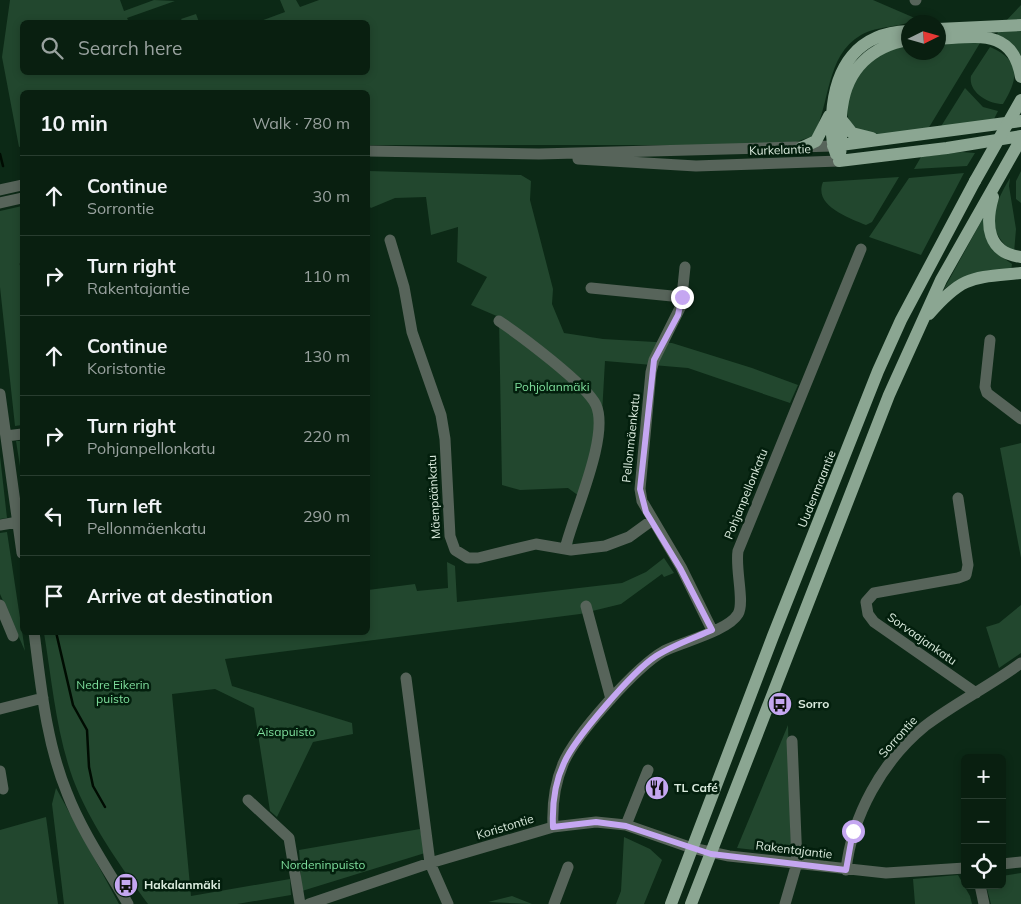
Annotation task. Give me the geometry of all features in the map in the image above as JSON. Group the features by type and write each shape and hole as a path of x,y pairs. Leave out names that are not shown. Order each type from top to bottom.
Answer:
{"main road":[{"path":"946,30 1021,25"},
{"path":"801,148 813,143 820,136 843,69 858,48 877,36 901,32"},
{"path":"946,39 980,37 997,40 1005,44 1016,58 1021,77"},
{"path":"837,146 846,90 855,71 875,51 887,45 901,42"},
{"name":"Uudenmaantie","path":"671,904 773,636 878,371 908,306 1021,100"},
{"path":"833,102 839,161"},
{"path":"841,119 848,130 855,135 885,140"},
{"name":"Kurkelantie","path":"837,146 1021,121"},
{"path":"691,904 859,468 920,325 941,280 1021,138"},
{"name":"Kurkelantie","path":"839,161 1021,138"},
{"path":"999,178 988,215 989,232 996,245 1008,254 1021,258"},
{"path":"920,325 946,295 960,284 983,277 1021,273"}],"street":[{"name":"Kurkelantie","path":"370,152 538,154 837,146"},
{"name":"Kurkelantie","path":"538,154 617,162 696,166 839,161"},
{"path":"0,190 20,185"},
{"path":"0,204 20,199"},
{"name":"Mäenpäänkatu","path":"390,240 404,287 412,332 441,416 445,439 451,544 461,555 478,558 536,544 565,549 586,550 619,542 652,521"},
{"name":"Pohjanpellonkatu","path":"553,827 553,805 564,762 580,738 611,700 655,656 732,622 740,612 741,597 736,569 738,551 860,249"},
{"name":"Pellonmäenkatu","path":"685,267 678,315 654,360 640,489 642,501 652,521 680,568 712,630"},
{"path":"590,288 682,297"},
{"path":"499,321 572,378 596,406 599,426 595,449 565,549"},
{"path":"990,340 985,388 987,393 1013,415 1021,419"},
{"path":"0,394 20,538"},
{"path":"6,436 20,434"},
{"name":"Sorvaajankatu","path":"958,498 968,565 966,574 958,578 874,593 866,602 866,610 874,622 976,694"},
{"path":"0,525 18,522"},
{"path":"0,605 14,636"},
{"path":"586,606 611,700"},
{"path":"34,635 43,698 55,755 66,793 128,904"},
{"name":"Sorrontie","path":"846,870 853,831 861,809 894,760 926,726 1021,663"},
{"path":"406,678 430,863 448,904"},
{"path":"0,710 43,698"},
{"path":"785,904 797,863 792,741"},
{"path":"626,826 648,770"},
{"path":"0,771 3,789"},
{"path":"248,800 289,838 300,904"},
{"name":"Koristontie","path":"309,904 430,863 553,827 596,822 626,826 711,854"},
{"name":"Rakentajantie","path":"711,854 846,870 895,872 961,868"},
{"path":"1006,864 1021,862"},
{"path":"554,904 568,867"},
{"path":"981,889 984,904"}],"green space":[{"path":"10,0 120,0 124,11 154,0 175,1 127,18 128,20 20,20 20,75 370,75 370,20 263,20 285,12 280,0 296,0 300,7 319,0 873,0 908,15 901,15 901,25 868,32 849,44 835,67 819,123 813,136 793,143 757,145 370,145 370,90 20,90 19,147 2,57"},
{"path":"1021,5 1021,21 1004,23"},
{"path":"196,14 198,20 182,20"},
{"path":"1021,29 1021,59 996,37 998,32"},
{"path":"946,43 980,43 928,129 881,136 867,134 855,128 848,119 849,96 855,83 870,62 879,54 901,46 901,60 946,60"},
{"path":"990,47 1007,58 1012,64 1014,71 1012,86 1003,104 991,102 980,96 971,82 971,76"},
{"path":"965,88 983,107 998,111 994,119 940,128"},
{"path":"962,152 975,153 967,166 914,169 921,157"},
{"name":"Pohjolanmäki","path":"370,171 521,175 531,181 530,200 553,289 552,304 564,333 603,339 672,343 752,368 798,385 790,403 688,368 605,361 602,414 572,536 573,544 564,541 579,496 568,488 520,490 502,485 499,317 471,305 487,277 457,262 458,227 431,235 426,197 395,198 371,208"},
{"path":"1021,171 1021,203 1016,199 1016,181"},
{"path":"964,173 921,255 869,237 909,178"},
{"path":"899,177 872,222 866,225 835,210 823,198 821,190 823,182"},
{"path":"1010,178 1009,186 1016,229 1014,253 998,236 994,218 999,199"},
{"path":"20,206 20,425 15,426 0,287 0,211"},
{"path":"983,218 1002,257 1012,264 1011,271 951,284 944,289"},
{"path":"16,441 20,441 20,466"},
{"path":"1021,443 1021,558 1000,448"},
{"path":"0,456 7,518 0,519"},
{"path":"7,532 20,618 20,635 23,635 25,651 0,594 0,533"},
{"name":"Nedre Eikerin puisto","path":"664,558 674,573 664,577 662,574 621,604 580,614 225,659 232,686 352,723 353,734 313,742 277,817 270,811 254,708 215,689 172,694 191,896 290,879 291,895 237,904 148,904 97,828 73,779 58,725 44,635 370,635 370,590 415,584 417,591 448,588 447,562 455,566 457,602 622,583 646,572"},
{"path":"1021,605 1021,653 999,668 986,627 999,623"},
{"path":"788,725 791,845 787,852 782,853 737,848"},
{"path":"56,788 119,904 64,904 52,804"},
{"path":"46,817 58,904 0,904 0,830"},
{"name":"Nordeninpuisto","path":"420,829 425,853 302,891 299,850"},
{"path":"624,837 650,849 662,860 644,904 616,904 621,891"},
{"path":"1021,873 1021,904 991,904 987,889 1006,889 1006,875"},
{"path":"958,875 961,880 961,889 966,889 972,904 915,904 913,879"},
{"path":"512,896 532,904 488,902"}],"waterway":[{"path":"0,154 3,166"},
{"path":"57,635 73,705 87,730 89,767 93,786 105,807"}],"place":[{"name":"Sorro","path":"780,704"},
{"name":"TL Café","path":"657,788"},
{"name":"Hakalanmäki","path":"126,885"}],"route":[{"path":"682,297 678,315 654,360 640,489 646,512 680,568 712,630 655,656 611,700 571,749 559,774 553,805 553,827 596,822 626,826 711,854 846,870 848,849 853,831"}],"park label":[{"name":"Aisapuisto","path":"286,732"}]}
